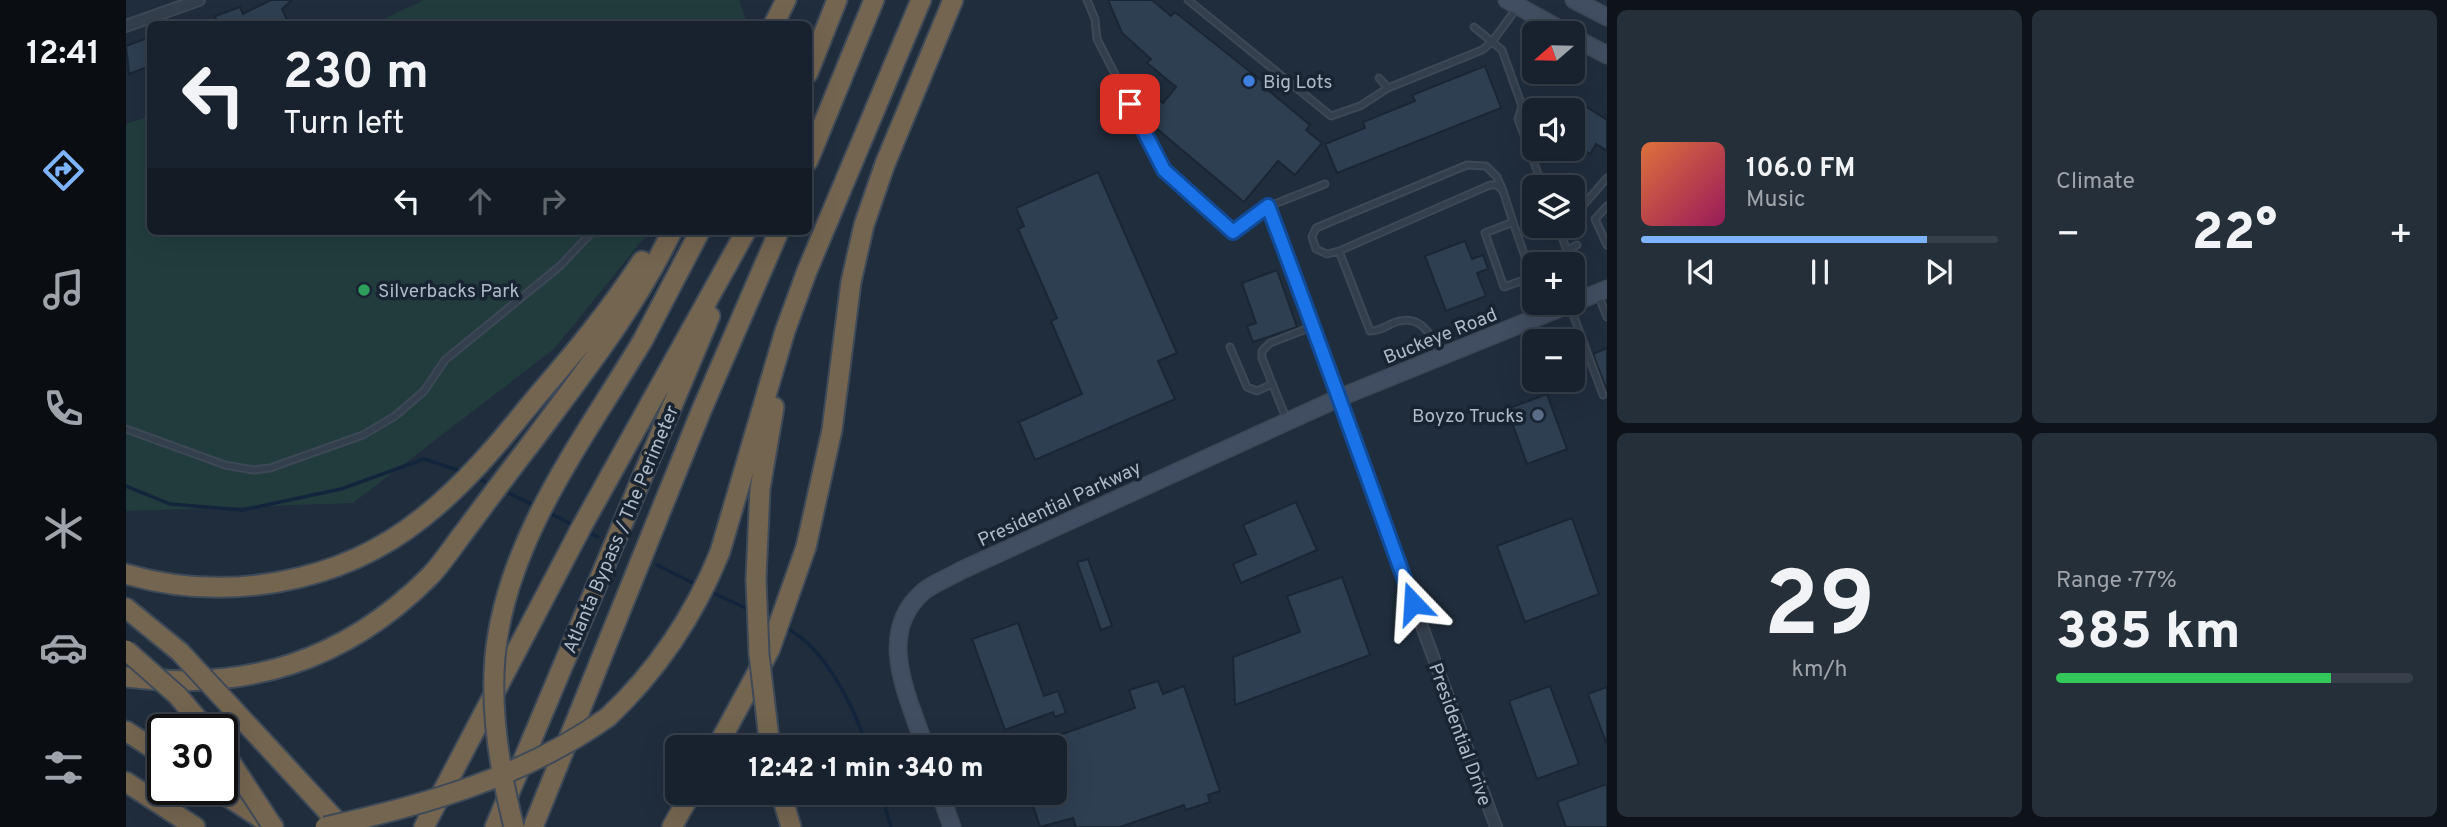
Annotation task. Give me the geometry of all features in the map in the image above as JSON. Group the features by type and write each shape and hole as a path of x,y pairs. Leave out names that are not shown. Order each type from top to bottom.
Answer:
{"highway":[{"path":"776,21 786,0"},
{"path":"789,21 797,0"},
{"path":"812,63 837,0"},
{"path":"812,152 874,0"},
{"path":"723,735 770,649 806,547 832,430 851,282 864,225 885,164 953,0"},
{"path":"126,608 180,652 344,827 511,773 575,740 625,701 681,632 706,587 720,552 777,356 807,271 920,1"},
{"path":"126,574 184,586 219,588 288,582 359,557 421,519 456,486 533,402 600,322 659,235"},
{"path":"126,677 195,682 244,678 293,666 348,641 382,619 431,575 573,387 637,294 670,235"},
{"path":"514,827 494,714 495,657 507,593 521,552 544,505 643,340 698,235"},
{"path":"424,827 583,525 744,235"},
{"name":"Atlanta Bypass / The Perimeter","path":"495,827 744,235"},
{"name":"Atlanta Bypass / The Perimeter","path":"535,827 702,409 777,235"},
{"path":"769,735 759,654 756,579 760,489 771,422 807,271"},
{"path":"126,650 177,695 193,714"},
{"path":"126,731 147,745"},
{"path":"238,773 273,827"},
{"path":"126,782 195,827"},
{"path":"238,804 273,827"},
{"path":"325,827 413,805"},
{"path":"672,827 684,805"},
{"path":"785,805 791,827"}],"street":[{"path":"126,26 199,0"},
{"path":"1574,0 1607,17"},
{"path":"1512,3 1545,21"},
{"path":"1586,44 1607,55"},
{"name":"Presidential Drive","path":"1268,206 1341,397 1355,445 1496,827"},
{"name":"Buckeye Road","path":"1367,387 1442,357 1530,315"},
{"name":"Presidential Parkway","path":"921,735 899,669 897,636 905,614 924,591 962,570 1367,387"},
{"path":"944,805 952,827"}],"lane":[{"path":"1087,0 1095,19 1097,39 1164,170 1233,232 1268,206 1325,184"},
{"path":"1188,0 1331,117 1360,106 1388,88 1482,50 1492,42 1512,3"},
{"path":"1474,27 1502,50 1522,106 1518,119 1522,129"},
{"path":"1378,78 1388,88"},
{"path":"1503,191 1497,185 1490,185 1327,254 1316,249 1312,237 1316,228 1467,165 1486,166 1497,177 1503,191 1523,252"},
{"path":"1585,203 1607,178"},
{"path":"1607,206 1595,219 1607,245"},
{"path":"1513,222 1485,233 1504,287 1522,281"},
{"path":"126,429 225,465 253,470 270,468 363,435 395,416 424,391 445,360 561,266 589,235"},
{"path":"1563,238 1567,250 1577,245"},
{"path":"1339,251 1370,331 1395,322 1415,320 1429,329 1442,357"},
{"path":"1590,297 1607,317"},
{"path":"1590,297 1603,395"},
{"path":"1288,422 1262,358 1265,347 1314,326"},
{"path":"1230,347 1247,387 1257,391 1272,384"}],"green space":[{"path":"424,0 739,0 746,21 379,21"},
{"name":"Silverbacks Park","path":"147,117 147,235 647,235 554,349 353,503 126,511 126,124"}],"building":[{"path":"271,0 292,0 282,9 287,20 285,21 217,21 215,16 240,7 243,14"},
{"path":"1108,0 1152,0 1171,16 1175,12 1263,82 1262,85 1310,125 1306,130 1322,143 1295,175 1278,161 1244,202 1150,123 1153,121 1143,112 1158,99 1163,103 1176,87 1147,63 1151,59 1122,33"},
{"path":"147,38 147,67 129,74 126,46"},
{"path":"1485,66 1501,108 1337,173 1325,144 1365,128 1363,122 1415,101 1412,95"},
{"path":"1585,106 1607,120 1607,151 1596,144 1590,154 1585,151"},
{"path":"1098,172 1177,353 1158,361 1175,399 1035,460 1019,422 1082,394 1051,321 1057,318 1018,229 1024,226 1016,208"},
{"path":"1465,241 1472,259 1483,255 1488,269 1477,273 1486,296 1446,311 1425,256"},
{"path":"1277,270 1297,327 1253,342 1247,326 1256,323 1242,283"},
{"path":"1607,348 1607,391 1593,354"},
{"path":"1547,394 1567,449 1527,464 1507,409"},
{"path":"1296,502 1317,550 1241,583 1233,564 1256,554 1243,525"},
{"path":"1572,518 1599,594 1525,622 1497,546"},
{"path":"1088,559 1112,626 1101,630 1077,562"},
{"path":"1342,577 1370,655 1235,705 1233,657 1300,632 1287,596"},
{"path":"1018,623 1044,696 1058,691 1066,713 1055,717 1053,712 1005,730 972,639"},
{"path":"1158,681 1163,694 1184,686 1220,791 1208,795 1210,802 1186,810 1184,805 1120,827 1076,827 1073,818 1040,827 1033,805 1067,805 1067,735 1060,735 1135,708 1129,690"},
{"path":"1550,686 1579,764 1537,779 1509,701"},
{"path":"1607,687 1607,741 1606,742 1588,694"},
{"path":"1607,784 1607,827 1566,827 1557,802"}],"waterway":[{"path":"126,486 170,504 242,510 341,489 424,459 460,471"},
{"path":"477,478 485,482"},
{"path":"509,493 535,506"},
{"path":"549,513 576,526"},
{"path":"586,531 598,537"},
{"path":"657,565 699,586"},
{"path":"709,591 750,610"},
{"path":"786,628 800,637 825,663 846,697 862,735"},
{"path":"885,805 891,827"}],"place":[{"name":"Big Lots","path":"1249,81"},
{"name":"Silverbacks Park","path":"364,290"},
{"name":"Boyzo Trucks","path":"1538,415"}],"route":[{"path":"1130,104 1164,170 1233,232 1268,206 1341,397 1355,445 1413,603"}]}
